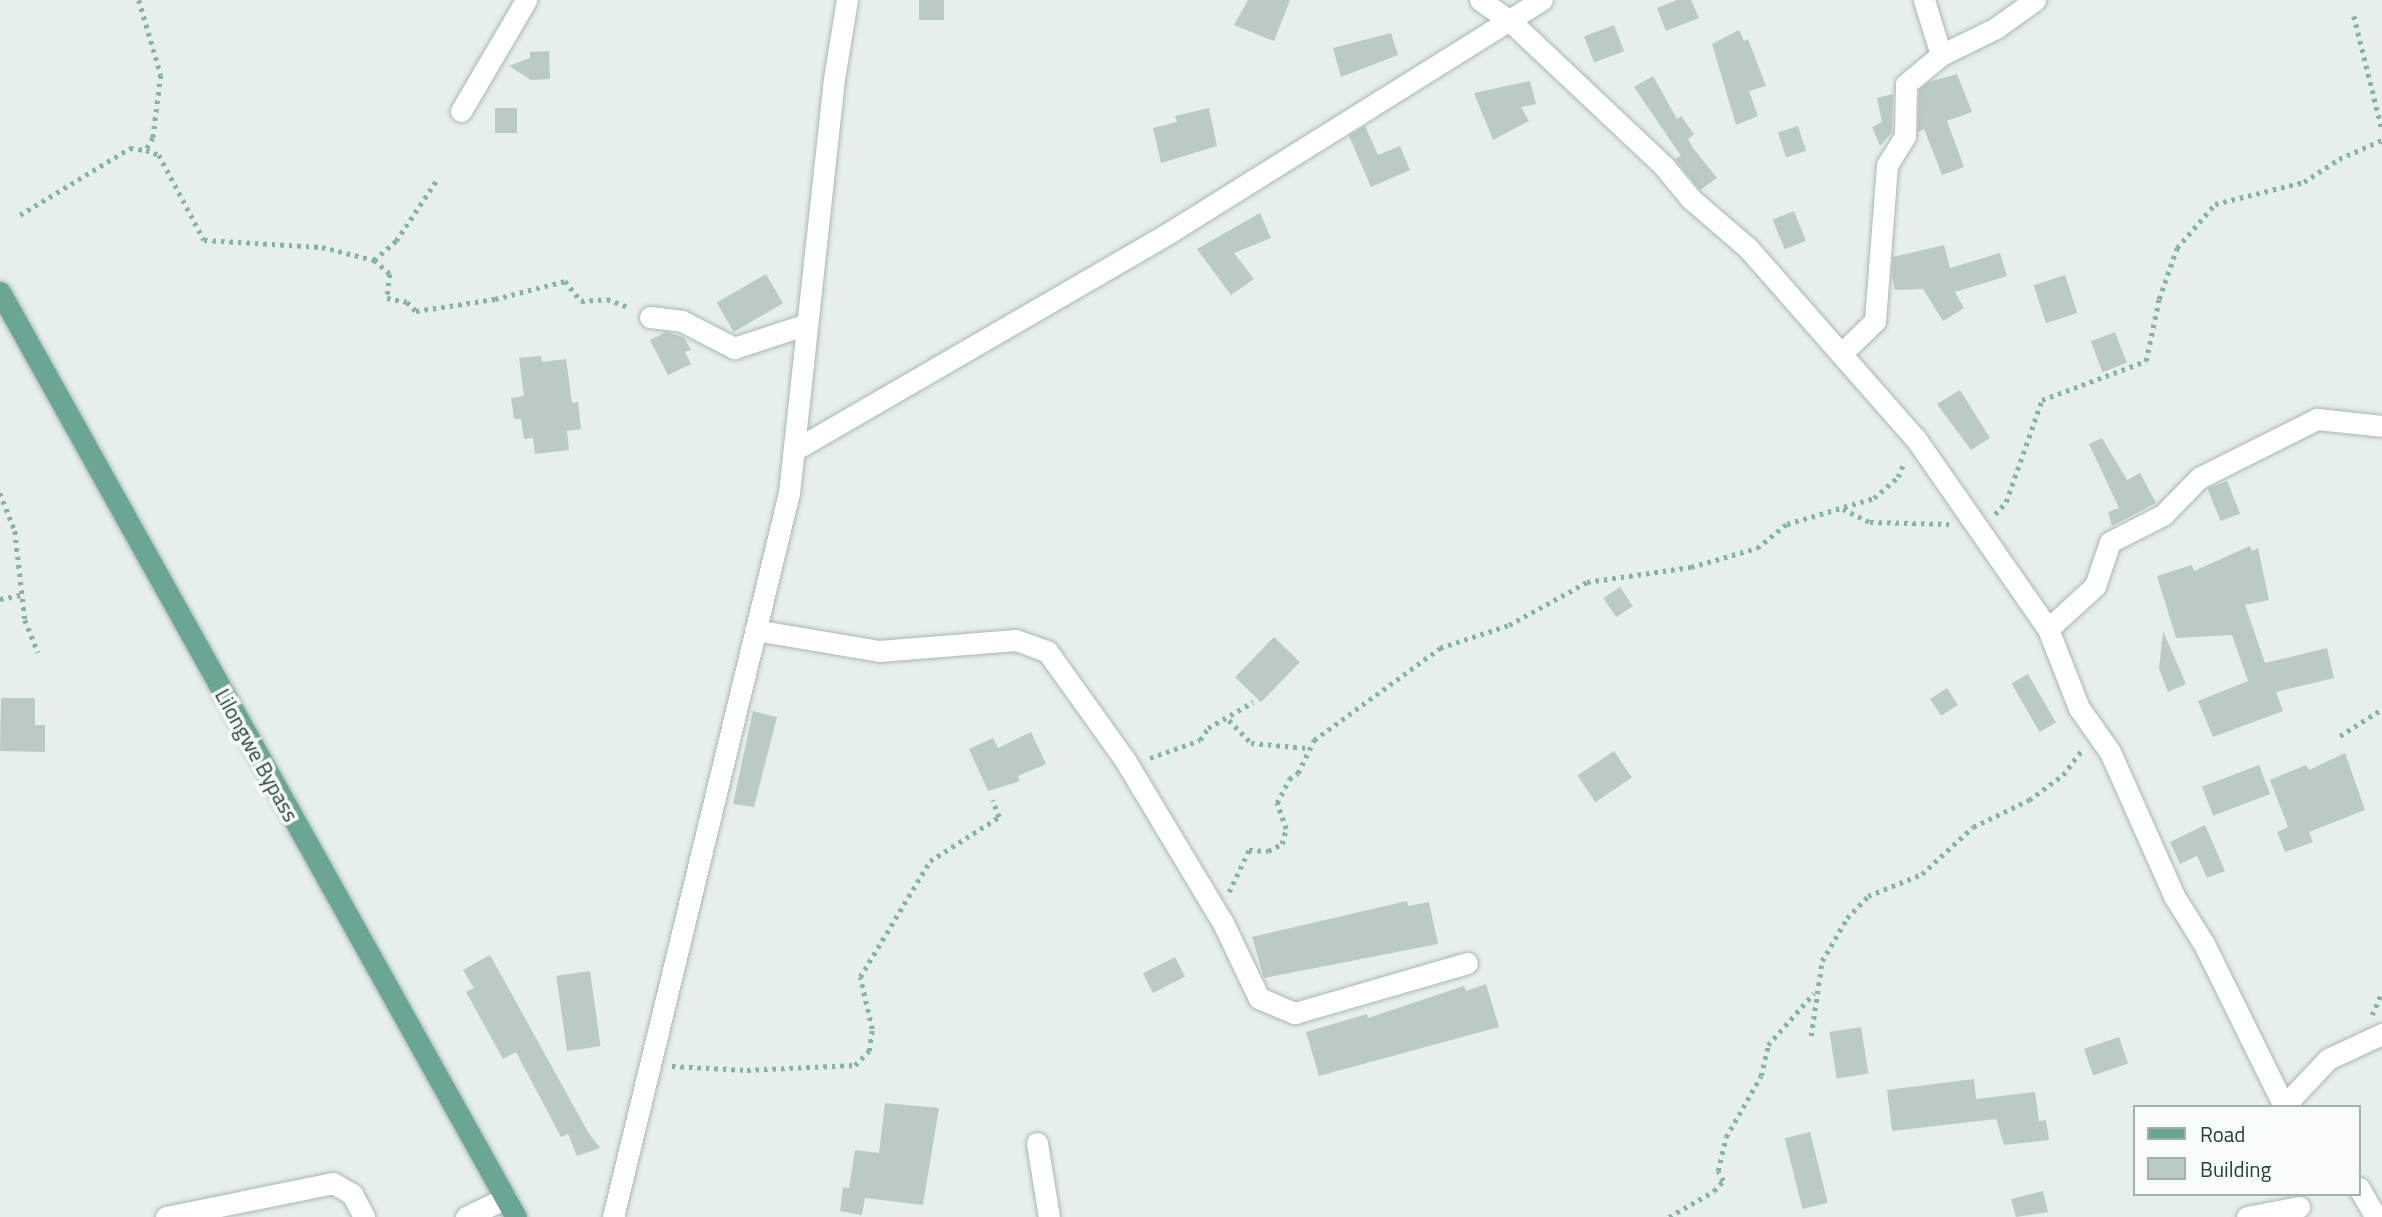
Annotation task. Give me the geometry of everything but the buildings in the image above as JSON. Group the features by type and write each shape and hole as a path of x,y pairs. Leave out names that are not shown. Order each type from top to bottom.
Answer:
{"main road":[{"name":"Lilongwe Bypass","path":"0,292 516,1217"}],"street":[{"path":"461,111 526,0"},
{"path":"613,1217 798,448 807,324 847,0"},
{"path":"1480,0 1510,20 1663,165 1691,199 1748,248 1916,439 2048,629 2079,708 2097,730 2174,896 2204,944 2285,1105 2328,1059 2382,1034"},
{"path":"798,448 1167,233 1542,0"},
{"path":"1924,0 1941,55"},
{"path":"1842,353 1875,321 1887,165 1905,136 1906,84 1941,55 1996,28 2035,0"},
{"path":"650,317 682,321 734,348 807,324"},
{"path":"2048,629 2095,586 2110,542 2163,515 2199,478 2317,419 2382,426"},
{"path":"755,630 879,652 1016,640 1033,643 1058,662 1125,760 1223,923 1259,998 1295,1013 1466,963"},
{"path":"1037,1143 1049,1217"},
{"path":"166,1217 333,1183 352,1194 364,1217"},
{"path":"2361,1191 2376,1217"},
{"path":"467,1217 506,1198"},
{"path":"2247,1217 2299,1206"}],"path":[{"path":"139,0 161,75 153,138 146,150"},
{"path":"2354,16 2382,129"},
{"path":"1842,508 1870,522 1977,526 2006,502 2042,400 2146,361 2159,299 2177,248 2215,204 2304,182 2382,140"},
{"path":"20,215 130,148 146,150 159,156 204,240 322,247 374,260 390,274 387,298 407,302 416,311 495,299 565,281 581,301 607,299 650,317"},
{"path":"374,260 396,241 436,181"},
{"path":"1223,923 1231,880 1249,850 1268,851 1282,844 1286,829 1276,803 1289,779 1298,773 1309,748 1440,648 1509,625 1587,582 1691,567 1757,548 1787,524 1874,498 1898,477 1916,439"},
{"path":"0,493 15,531 21,595 38,652"},
{"path":"0,599 21,595"},
{"path":"1125,760 1147,759 1199,740 1208,728 1229,720 1253,702"},
{"path":"2340,736 2382,709"},
{"path":"1229,720 1251,743 1309,748"},
{"path":"1811,1036 1814,992 1822,961 1835,936 1868,895 1922,874 1973,827 2029,800 2063,775 2097,730"},
{"path":"650,1064 747,1070 855,1065 869,1051 872,1029 860,977 930,861 999,817 992,800"},
{"path":"1669,1217 1714,1191 1723,1181 1718,1171 1726,1137 1761,1076 1768,1045 1814,992"}]}
